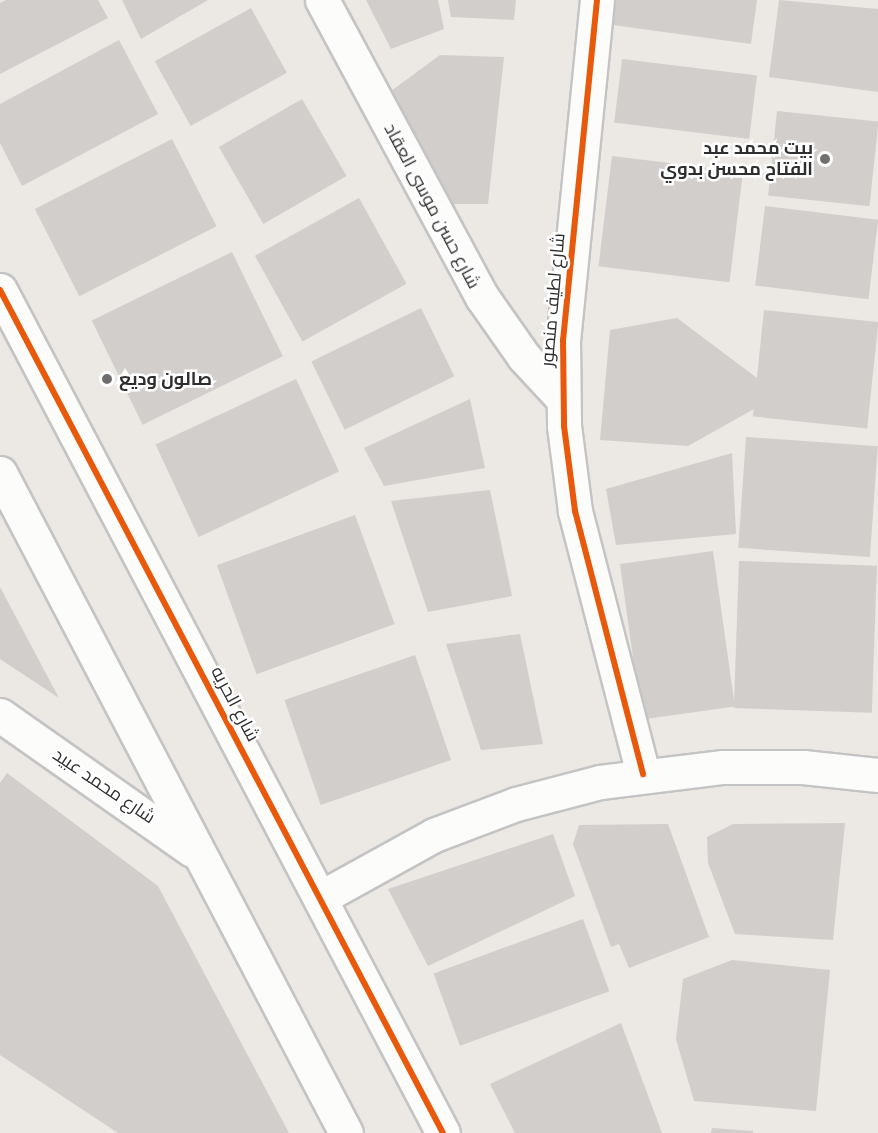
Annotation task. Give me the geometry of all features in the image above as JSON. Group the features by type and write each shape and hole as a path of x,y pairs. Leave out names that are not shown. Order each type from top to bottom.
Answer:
{"street":[{"name":"شارع حسن موسى العقاد","path":"322,0 482,297 518,350 562,398"},
{"name":"شارع لطيف منصور","path":"597,0 564,340 562,398 575,512 643,774"},
{"name":"شارع الحريه","path":"0,290 443,1133"},
{"path":"0,472 346,1133"},
{"name":"شارع محمد عبيد","path":"0,715 164,827 204,861"},
{"path":"320,898 395,854 474,818 558,792 643,774 763,766 878,775"}],"building":[{"path":"6,0 98,0 108,18 0,74 0,3"},
{"path":"122,0 208,0 141,39"},
{"path":"366,0 438,0 444,29 391,49"},
{"path":"448,0 516,0 514,20 451,17"},
{"path":"616,0 757,0 751,44 613,25"},
{"path":"779,0 878,9 878,92 769,77"},
{"path":"251,8 287,73 191,126 155,61"},
{"path":"119,40 158,114 22,186 0,143 0,104"},
{"path":"440,55 504,57 488,204 445,204 387,94"},
{"path":"622,59 757,76 749,139 614,123"},
{"path":"302,99 346,176 263,224 219,147"},
{"name":"بيت محمد عبد الفتاح محسن بدوي","path":"777,111 878,122 870,206 768,196"},
{"path":"172,139 216,226 79,296 35,209"},
{"path":"612,156 743,172 729,282 598,266"},
{"path":"359,198 407,284 302,341 255,256"},
{"path":"765,206 878,220 868,299 755,285"},
{"path":"232,252 283,356 143,425 92,320"},
{"path":"421,308 454,376 345,430 311,361"},
{"path":"764,310 878,322 867,428 753,416"},
{"path":"677,318 757,378 754,409 688,446 600,440 610,330"},
{"path":"296,379 339,471 199,537 156,445"},
{"path":"470,399 485,468 384,486 364,448"},
{"path":"746,437 878,446 870,557 738,548"},
{"path":"732,453 736,534 616,545 606,489"},
{"path":"490,490 512,596 428,612 391,501"},
{"path":"355,515 395,624 257,674 217,565"},
{"path":"713,551 735,706 642,720 620,564"},
{"path":"739,561 877,566 872,713 734,708"},
{"path":"0,587 59,698 0,659"},
{"path":"520,634 543,744 481,750 446,644"},
{"path":"415,655 451,760 321,805 285,700"},
{"path":"7,773 158,886 289,1133 118,1133 0,1055 0,783"},
{"path":"845,823 833,940 735,934 708,863 707,837 733,824"},
{"path":"668,824 709,937 629,968 619,944 611,947 573,844 579,825"},
{"path":"553,834 575,896 428,966 388,889"},
{"path":"583,919 609,991 460,1046 434,973"},
{"path":"732,960 830,970 816,1111 694,1101 676,1039 683,979"},
{"path":"621,1023 662,1133 515,1133 490,1084"},
{"path":"712,1128 753,1131 753,1133 711,1133"}],"cycle path":[{"path":"597,0 563,340 564,426 575,511 643,774"},
{"path":"0,290 443,1133"}],"place":[{"name":"بيت محمد عبد الفتاح محسن بدوي","path":"825,159"},
{"name":"صالون وديع","path":"107,379"}]}
